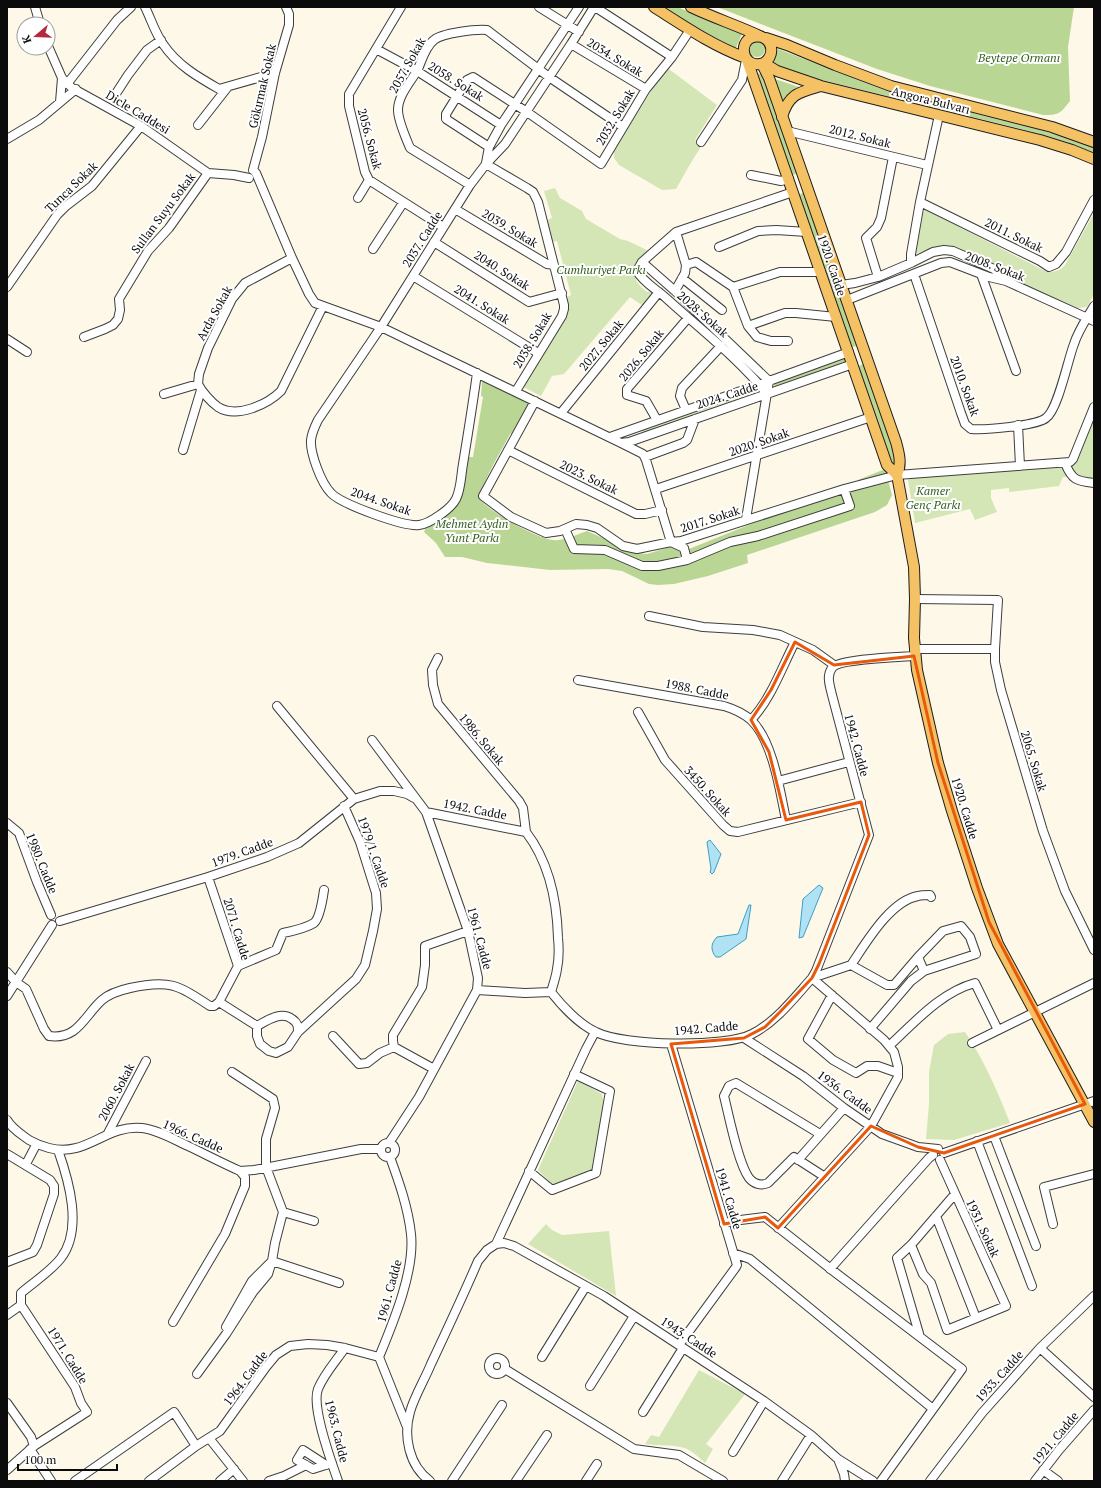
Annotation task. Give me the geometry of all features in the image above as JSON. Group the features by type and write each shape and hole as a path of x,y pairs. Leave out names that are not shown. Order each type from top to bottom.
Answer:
{"main road":[{"name":"Angora Bulvarı","path":"654,7 690,30 754,64 763,63 777,71 821,86 1040,140 1094,159"},
{"name":"Angora Bulvarı","path":"691,7 764,38 788,45 891,86 1052,127 1094,142"},
{"path":"746,59 743,50 745,42 754,36 764,38 770,44 772,51 769,58 763,63"},
{"name":"1920. Cadde","path":"746,59 789,179 887,465 897,475"},
{"name":"1920. Cadde","path":"763,63 896,442 900,464 897,475 911,550 915,599 914,653 919,683 938,763 972,873 998,944 1090,1103 1094,1122"},
{"path":"782,117 787,103 794,95 821,86"},
{"path":"789,179 802,174"},
{"path":"793,192 807,187"},
{"path":"849,352 862,347"},
{"path":"853,364 866,360"}],"street":[{"path":"60,102 65,81 117,20 131,7"},
{"path":"145,7 161,40 172,55 195,75 219,89 227,88 275,73"},
{"name":"Gökırmak Sokak","path":"251,175 262,137 275,73 290,25 289,14 286,7"},
{"name":"2056. Sokak","path":"401,7 349,94 349,106 365,172 369,180 443,227"},
{"path":"539,7 579,32"},
{"name":"2037. Cadde","path":"486,164 489,147 514,103 579,7"},
{"path":"595,7 672,56"},
{"name":"2037. Cadde","path":"381,327 470,185 486,164 505,144 595,7"},
{"name":"2057. Sokak","path":"470,185 410,148 398,111 400,102 417,71 427,48 434,39 458,32 476,29 487,30 549,77 623,127"},
{"name":"2032. Sokak","path":"527,112 601,164 646,89 690,30"},
{"path":"117,92 147,50 161,40"},
{"name":"2034. Sokak","path":"571,44 646,89"},
{"name":"2058. Sokak","path":"376,49 417,71 501,125"},
{"path":"53,56 65,81"},
{"path":"701,142 742,80 746,59"},
{"path":"489,147 446,119 446,114 467,80 473,77 527,112"},
{"name":"Dicle Caddesi","path":"65,81 76,89 141,126 208,173"},
{"path":"198,125 227,88"},
{"path":"7,139 39,120 76,89"},
{"path":"911,263 911,254 920,202 939,115"},
{"name":"Tunca Sokak","path":"7,287 57,215 92,186 141,126"},
{"name":"2012. Sokak","path":"787,131 927,166"},
{"path":"878,276 866,238 877,227 881,218 893,157"},
{"name":"2038. Sokak","path":"486,164 533,192 538,202 564,305 563,312 516,391"},
{"path":"208,173 251,175 263,189 292,258 313,300 316,303 381,327 610,436 642,454 649,465 671,542 684,548 687,560"},
{"name":"Sullan Suyu Sokak","path":"84,336 113,325 118,319 120,310 119,299 148,251 169,228 208,173"},
{"path":"751,175 781,181 789,179"},
{"path":"358,198 369,180"},
{"path":"642,262 676,232 793,192"},
{"name":"2011. Sokak","path":"920,202 1040,261 1049,267 1056,264 1066,252 1094,200"},
{"path":"373,249 403,203"},
{"name":"2039. Sokak","path":"455,209 546,264 554,265"},
{"path":"719,247 758,231 776,230 807,232"},
{"path":"676,232 686,265 696,262 733,288 748,326 757,337 771,341 788,341"},
{"name":"2040. Sokak","path":"434,242 529,302 562,293"},
{"path":"841,286 878,276 911,263 933,252 944,250 953,251 994,269 1006,281"},
{"name":"Arda Sokak","path":"183,450 200,387 199,374 208,348 232,299 244,282 292,258"},
{"name":"2028. Sokak","path":"767,394 721,346 640,277 637,271 642,262 675,291 769,381"},
{"name":"2008. Sokak","path":"847,300 941,263 950,262 981,274 1006,281 1091,320"},
{"name":"2028. Sokak","path":"675,291 685,273 686,265"},
{"path":"733,288 780,272 821,272"},
{"name":"2010. Sokak","path":"914,274 965,424 971,429 1018,425 1038,422 1046,418 1051,413 1063,383 1074,342 1091,320 1094,306"},
{"path":"981,274 1016,371"},
{"name":"2041. Sokak","path":"413,276 538,353"},
{"path":"682,278 722,310"},
{"name":"2027. Sokak","path":"561,413 659,292"},
{"path":"164,394 200,387 219,408 231,411 254,408 273,399 281,390 323,306"},
{"path":"748,326 785,313 836,316"},
{"name":"2026. Sokak","path":"656,420 646,401 627,395 627,389 688,318"},
{"name":"2044. Sokak","path":"381,327 313,429 311,441 314,457 322,480 330,493 340,500 397,522 414,525 419,525 434,519 453,503 456,499 460,480 477,373"},
{"path":"7,339 27,352"},
{"path":"686,410 680,396 682,388 721,346"},
{"name":"2024. Cadde","path":"610,436 849,352"},
{"name":"2024. Cadde","path":"622,443 626,443 853,364"},
{"path":"746,520 769,381"},
{"name":"2017. Sokak","path":"535,401 483,496 511,517 546,533 560,531 576,524 587,525 597,528 623,546 637,549 681,541 844,489 897,475 1065,463"},
{"path":"1094,407 1074,459 1065,463 1070,474 1075,479 1094,483"},
{"name":"2020. Sokak","path":"656,489 870,417"},
{"path":"644,457 683,443 686,440 695,418"},
{"path":"1018,425 1020,466"},
{"path":"634,450 639,438 636,427"},
{"name":"2023. Sokak","path":"508,450 636,514 645,514 662,510"},
{"path":"565,529 574,549 605,550 642,566 658,566 687,560 730,542 758,536 850,506 844,489"},
{"name":"2065. Sokak","path":"915,599 998,600 995,662 1001,690 1049,850 1065,891 1094,950"},
{"path":"649,616 703,627 753,630 780,635 813,650 834,665 914,653 995,650"},
{"path":"751,720 756,715 795,642"},
{"name":"1986. Sokak","path":"438,658 432,670 433,685 438,704 515,794 523,808 526,832"},
{"name":"1942. Cadde","path":"551,992 575,1017 595,1032 611,1038 670,1044 744,1038 770,1022 812,978 819,964 869,835 829,682 829,672 834,665"},
{"name":"1988. Cadde","path":"578,680 724,706 733,708 743,713 751,720 764,741 778,781 786,820"},
{"path":"277,706 354,799"},
{"name":"3450. Sokak","path":"638,712 665,760 726,829 738,832 861,802"},
{"name":"1961. Cadde","path":"372,740 426,812 468,931 478,978 477,990"},
{"path":"778,781 849,762"},
{"name":"1979. Cadde","path":"60,921 208,877 267,857 298,842 354,799 380,791 394,791 407,794 418,801"},
{"name":"1979/1. Cadde","path":"298,1032 356,978 365,964 374,931 377,908 376,893 360,842 344,806"},
{"name":"1942. Cadde","path":"426,812 526,832"},
{"name":"1980. Cadde","path":"7,823 19,833 51,915"},
{"path":"380,1150 382,1145 389,1143 419,1097 477,990 525,993 551,992 558,968 559,947 557,914 552,888 545,868 535,844 526,832"},
{"name":"2071. Cadde","path":"208,877 238,966 217,1004"},
{"path":"238,966 276,950 283,933 314,922 318,917 324,890"},
{"path":"812,978 851,965 885,919 900,904 917,896 930,895 931,897"},
{"path":"7,996 52,925 56,925 60,921 56,914 51,915 48,920 52,925"},
{"path":"851,965 887,985 894,985 943,931 961,926 970,937 976,954 924,971 911,981 870,1028"},
{"path":"434,1069 394,1047 392,1041 393,1035 422,987 425,965 425,946 468,931"},
{"path":"918,957 924,971"},
{"path":"7,972 16,982 26,989 44,1029 49,1036 55,1037 67,1035 76,1029 102,1000 126,989 148,984 167,984 184,990 210,1006 217,1004 258,1026"},
{"path":"778,1228 871,1126 898,1077 898,1067 894,1052 884,1040 812,978"},
{"path":"889,1046 921,1015 940,1001 962,986 975,983 998,1030"},
{"path":"972,1043 1094,983"},
{"path":"832,995 808,1039 833,1060 856,1073 867,1066 878,1066 898,1072"},
{"path":"287,1015 294,1020 298,1026 298,1032 288,1048 276,1053 269,1051 260,1044 257,1036 258,1026 278,1016 287,1015"},
{"path":"430,1481 424,1477 416,1467 411,1455 407,1440 407,1427 410,1412 478,1261 487,1250 496,1244 574,1074 595,1032"},
{"path":"333,1036 359,1064 367,1063 380,1053 394,1047"},
{"name":"1936. Cadde","path":"744,1038 803,1076 844,1108 882,1134 939,1154 1090,1103"},
{"name":"1941. Cadde","path":"643,1412 681,1346 736,1267 733,1252 670,1044"},
{"name":"2060. Sokak","path":"107,1135 146,1061"},
{"path":"197,1374 226,1334 225,1327 252,1281 272,1261 275,1242 283,1212 266,1167 266,1138 276,1108 273,1099 232,1072"},
{"path":"529,1171 552,1190 596,1174 610,1090 574,1074"},
{"path":"820,1134 736,1083 729,1086 724,1096 742,1167 749,1179 756,1184 764,1185 768,1183 794,1157 825,1177"},
{"path":"798,1160 844,1108"},
{"name":"1966. Cadde","path":"7,1120 11,1126 36,1145 67,1151 126,1129 142,1128 163,1134 240,1171"},
{"path":"994,1136 1036,1246"},
{"path":"977,1141 1032,1286"},
{"path":"380,1150 383,1156 390,1157 394,1154 395,1150 393,1145 389,1143"},
{"path":"26,1164 36,1145"},
{"path":"240,1171 254,1170 361,1149 380,1150"},
{"path":"7,1315 21,1305 21,1293 61,1258 69,1245 72,1231 72,1208 58,1150"},
{"path":"7,1154 26,1164 50,1180 54,1186 54,1194 37,1245 33,1252 7,1262"},
{"path":"830,1269 929,1158 939,1154"},
{"name":"1931. Sokak","path":"939,1154 955,1194 1006,1306 976,1318"},
{"name":"1961. Cadde","path":"379,1357 393,1326 410,1266 412,1235 406,1205 390,1157"},
{"path":"173,1322 225,1234 245,1186 245,1177 240,1171"},
{"path":"1053,1224 1044,1187 1094,1174"},
{"path":"920,1337 897,1258 911,1245 955,1194"},
{"path":"283,1212 314,1221"},
{"path":"911,1245 923,1274 931,1283 947,1330 976,1318 936,1216"},
{"path":"724,1224 732,1221 765,1217 830,1269 962,1369 881,1481"},
{"name":"1943. Cadde","path":"496,1244 504,1243 514,1246 586,1286 764,1401 811,1435 838,1459 845,1481"},
{"path":"733,1252 750,1259 933,1409"},
{"path":"272,1261 339,1283"},
{"path":"542,1357 586,1286"},
{"name":"1933. Cadde","path":"930,1481 982,1413 1040,1348 1094,1296"},
{"name":"1971. Cadde","path":"8,1468 32,1448 87,1412 81,1403 75,1387 21,1305"},
{"path":"590,1386 634,1316"},
{"name":"1964. Cadde","path":"149,1481 223,1428 266,1367 283,1350 290,1346 327,1344 379,1357"},
{"name":"1963. Cadde","path":"338,1481 329,1464 318,1416 316,1396 322,1382 345,1348"},
{"path":"1040,1348 1094,1397"},
{"path":"379,1357 407,1427"},
{"path":"505,1369 634,1449 679,1455 723,1481"},
{"path":"733,1452 764,1401"},
{"path":"7,1403 31,1438 32,1448 51,1481"},
{"path":"452,1481 502,1405"},
{"name":"1921. Cadde","path":"1036,1481 1043,1470 1094,1410"},
{"path":"75,1481 174,1412 196,1446"},
{"path":"516,1481 547,1435"},
{"path":"782,1481 811,1435"},
{"path":"209,1438 243,1481"},
{"path":"302,1450 329,1464 313,1469 297,1460 302,1450"},
{"path":"838,1459 873,1481"},
{"path":"586,1481 597,1464"},
{"path":"269,1481 284,1476 306,1465"},
{"path":"220,1481 234,1469"},
{"path":"1043,1470 1058,1481"}],"highlighted area":[{"path":"795,642 834,665 914,656 938,763 989,922 1085,1104 944,1153 918,1147 871,1126 778,1228 765,1217 724,1224 671,1044 744,1038 765,1027 780,1012 812,978 819,964 869,835 861,802 786,820 769,752 751,720 771,690"}],"green space":[{"path":"665,7 678,7 703,19 742,34 736,48 698,29"},
{"name":"Beytepe Ormanı","path":"717,7 1074,7 1068,47 1070,101 1059,113 1053,115 1043,115 930,86 877,69"},
{"path":"754,41 760,41 765,46 763,55 760,57 754,57 749,52 749,46"},
{"path":"778,49 899,95 1062,136 1094,148 1094,153 1067,142 1037,133 822,80 772,64"},
{"path":"666,67 717,105 695,140 702,145 676,189 662,190 619,165 614,158 614,151"},
{"path":"754,72 763,75 798,173 792,175"},
{"path":"772,78 802,88 783,106"},
{"name":"Cumhuriyet Parkı","path":"555,188 560,198 582,211 586,219 620,239 628,241 649,251 635,272 635,278 638,284 647,292 653,291 659,296 649,310 630,297 564,374 552,376 541,396 523,387 568,311 565,298 571,295 557,241 551,242 545,221 552,218 544,191"},
{"path":"804,192 857,346 852,347 799,195"},
{"path":"924,209 1047,272 1057,271 1065,265 1094,213 1094,294 1087,307 1078,308 1014,280 1009,268 1002,267 952,246 944,245 915,254"},
{"path":"845,357 847,361 776,387 774,385 774,383"},
{"path":"863,364 865,365 892,439 897,467 892,465 859,369 859,366"},
{"name":"Mehmet Aydın Yunt Parkı","path":"486,380 529,403 514,433 510,434 492,467 480,494 480,500 517,526 551,540 565,539 587,531 637,553 647,554 673,546 684,551 778,513 858,490 858,480 885,469 892,495 887,505 875,512 747,555 748,563 708,576 674,584 649,584 622,571 608,569 550,570 487,563 462,557 445,557 436,543 424,532 426,527 441,517 461,494 468,457 473,457 483,397 481,396 482,382"},
{"path":"753,390 755,391 754,395 643,433 641,429"},
{"name":"Kamer Genç Parkı","path":"1094,416 1094,478 1063,477 1059,486 1009,492 1009,488 991,490 991,498 997,512 975,520 970,509 915,523 908,480 911,477 1073,465"},
{"path":"965,1032 990,1076 1010,1123 954,1140 926,1139 929,1104 929,1072 934,1045 948,1034"},
{"path":"578,1081 602,1094 604,1105 593,1171 553,1185 538,1170"},
{"path":"546,1224 552,1230 562,1235 609,1231 616,1296 528,1244"},
{"path":"699,1370 745,1394 706,1444 713,1449 705,1463 699,1457 683,1447 645,1444 651,1435 659,1437"}],"water":[{"path":"710,840 721,854 712,874 710,872 711,869 707,842"},
{"path":"819,885 823,888 803,937 799,938 803,899"},
{"path":"749,905 751,905 746,939 720,957 716,957 712,949 713,942 717,937 738,934"}]}
